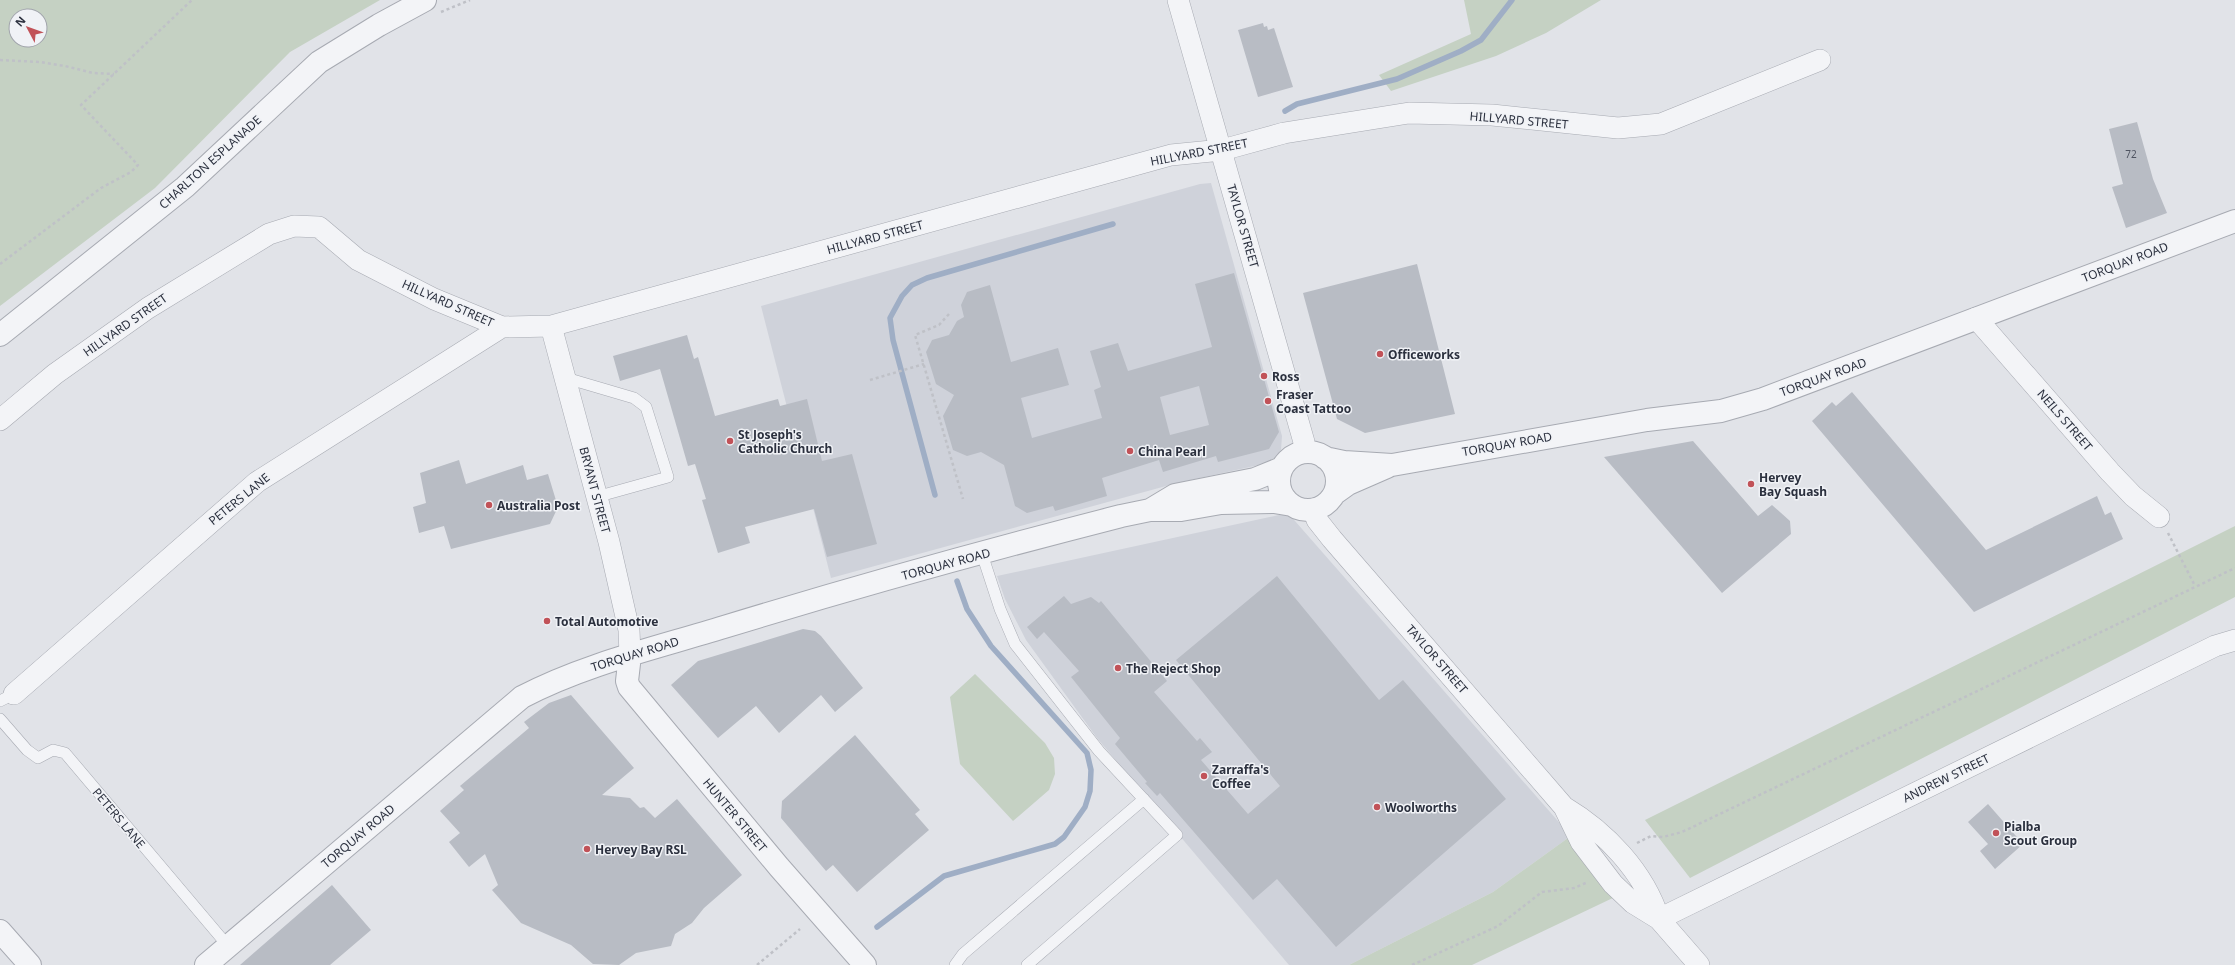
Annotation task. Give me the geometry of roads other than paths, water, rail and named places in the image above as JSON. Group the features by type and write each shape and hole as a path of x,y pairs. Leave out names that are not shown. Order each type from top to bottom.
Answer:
{"street":[{"name":"TAYLOR STREET","path":"1178,0 1304,442 1304,452"},
{"name":"CHARLTON ESPLANADE","path":"0,335 185,187 319,62 379,25 430,8"},
{"name":"HILLYARD STREET","path":"0,420 55,374 148,308 269,234 294,226 319,227 358,260 434,298 502,327 552,326 1167,156 1222,150 1284,133 1409,113 1492,115 1618,128 1661,124 1820,60"},
{"name":"TORQUAY ROAD","path":"1334,494 1348,484 1392,465 1648,420 1721,411 1763,400 2235,221"},
{"name":"NEILS STREET","path":"1976,318 2110,472 2133,496 2159,517"},
{"name":"BRYANT STREET","path":"552,326 629,630 630,656"},
{"name":"PETERS LANE","path":"7,698 257,482 502,327"},
{"path":"1304,452 1311,452 1325,458 1332,465 1336,474 1337,484 1334,494 1322,506 1313,510 1298,509 1292,505 1283,496 1279,485 1282,468 1287,460 1304,452"},
{"name":"TORQUAY ROAD","path":"1325,458 1344,462 1392,465"},
{"name":"TORQUAY ROAD","path":"1150,510 1175,495 1255,479 1282,468"},
{"name":"TORQUAY ROAD","path":"206,965 522,697 550,682 786,608 1150,510 1181,510 1221,503 1274,502 1292,505"},
{"name":"TAYLOR STREET","path":"1313,510 1317,520 1332,538 1564,807 1595,828 1635,872 1652,898 1659,919"},
{"name":"ANDREW STREET","path":"1659,919 2215,646 2235,640"},
{"name":"HUNTER STREET","path":"630,656 627,681 629,687 784,873 865,965"},
{"name":"TAYLOR STREET","path":"1564,807 1573,829 1602,870 1624,895 1659,919 1699,965"},
{"path":"0,931 30,965"}],"lane":[{"path":"566,378 634,398 646,407 668,478 596,497"},
{"path":"982,554 1000,609 1015,644 1099,751 1177,835 1027,965"},
{"name":"PETERS LANE","path":"0,719 27,750 38,758 53,750 64,753 228,946"},
{"path":"955,965 963,954 1144,799"}],"waterway":[{"path":"1285,111 1297,104 1397,79 1461,51 1481,40 1512,0"},
{"path":"935,495 893,340 890,318 902,296 912,285 927,278 1113,224"},
{"path":"877,927 944,876 1055,844 1064,837 1085,807 1090,791 1091,770 1087,753 991,646 967,609 957,581"}],"place":[{"name":"Officeworks","path":"1380,354"},
{"name":"Ross","path":"1264,376"},
{"name":"Fraser Coast Tattoo","path":"1268,401"},
{"name":"St Joseph's Catholic Church","path":"730,441"},
{"name":"China Pearl","path":"1130,451"},
{"name":"Hervey Bay Squash","path":"1751,484"},
{"name":"Australia Post","path":"489,505"},
{"name":"Total Automotive","path":"547,621"},
{"name":"The Reject Shop","path":"1118,668"},
{"name":"Zarraffa's Coffee","path":"1204,776"},
{"name":"Woolworths","path":"1377,807"},
{"name":"Pialba Scout Group","path":"1996,833"},
{"name":"Hervey Bay RSL","path":"587,849"}]}
